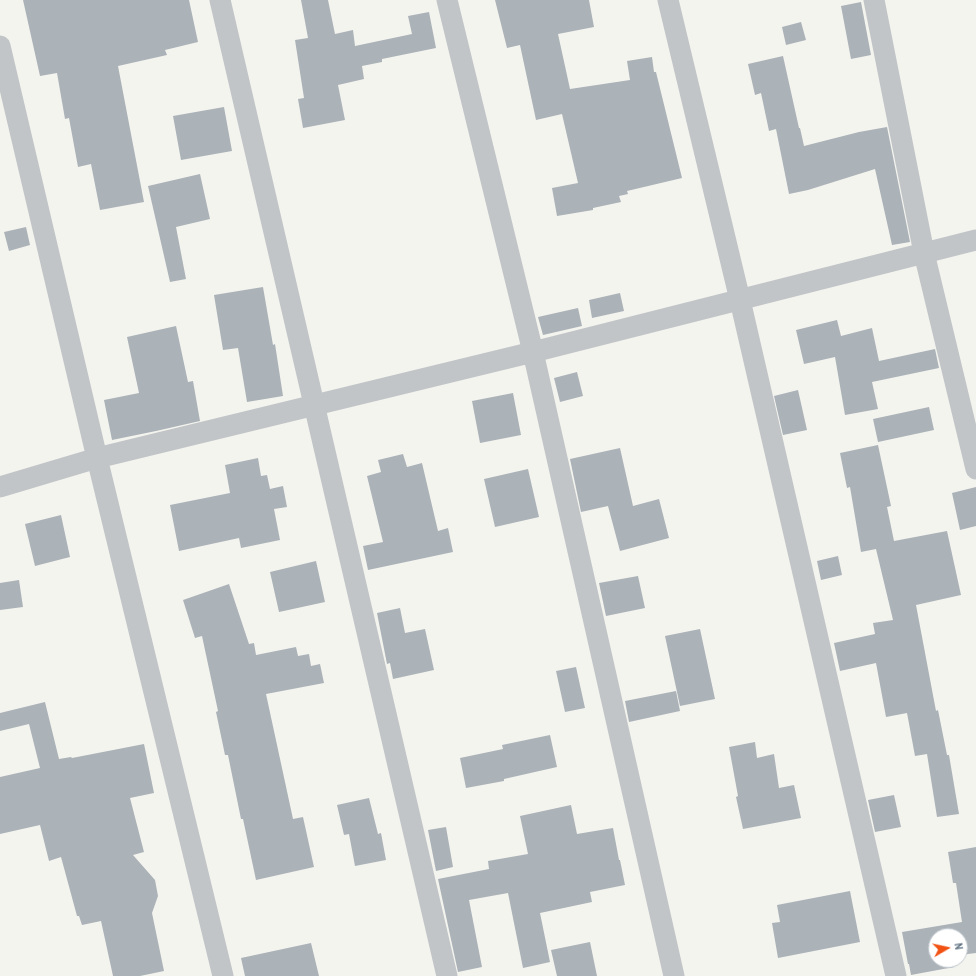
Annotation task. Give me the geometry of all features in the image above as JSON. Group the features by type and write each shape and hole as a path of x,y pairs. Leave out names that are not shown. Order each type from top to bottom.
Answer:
{"street":[{"path":"220,0 447,976"},
{"path":"447,0 533,352 674,976"},
{"path":"668,0 740,300 896,976"},
{"path":"874,0 924,253 976,468"},
{"path":"0,46 222,976"},
{"path":"0,487 98,458 533,352 976,240"}],"building":[{"path":"23,0 189,0 198,42 165,50 167,55 118,66 144,202 100,210 91,164 78,167 69,118 65,119 57,73 40,76"},
{"path":"301,0 328,0 335,34 353,30 355,46 412,34 408,16 429,12 436,48 382,59 382,62 362,66 364,79 338,85 345,120 303,128 298,99 304,98 295,40 308,38"},
{"path":"495,0 589,0 594,27 558,34 570,89 630,80 627,61 652,57 654,72 656,72 682,178 627,191 628,194 619,196 621,202 593,208 593,210 557,216 552,188 578,183 562,114 536,120 520,45 507,48"},
{"path":"861,2 871,55 851,59 841,6"},
{"path":"801,22 806,40 786,45 782,27"},
{"path":"783,56 804,146 859,132 887,127 910,242 892,245 875,169 808,190 789,194 776,129 769,131 761,93 755,95 748,64"},
{"path":"224,107 232,151 181,160 173,116"},
{"path":"200,174 210,219 176,227 186,279 170,282 148,186"},
{"path":"26,227 30,245 9,251 4,232"},
{"path":"263,287 273,345 275,344 283,396 247,402 238,348 223,350 214,295"},
{"path":"620,293 624,311 592,318 589,300"},
{"path":"578,308 582,326 543,335 538,317"},
{"path":"837,320 841,336 872,328 879,361 935,349 939,368 872,382 878,409 845,415 835,357 804,364 796,330"},
{"path":"176,326 188,382 193,381 200,421 112,440 104,400 139,393 127,337"},
{"path":"577,372 583,396 560,402 554,378"},
{"path":"798,390 807,430 783,435 774,396"},
{"path":"513,393 521,435 480,443 472,401"},
{"path":"929,407 934,430 878,442 873,419"},
{"path":"878,445 891,506 887,507 894,541 947,531 961,595 916,605 936,711 938,710 947,755 949,755 959,814 937,817 927,754 915,756 907,713 886,717 876,663 840,671 834,643 875,634 873,623 893,620 876,549 861,552 850,487 847,488 840,453"},
{"path":"620,448 633,506 659,499 669,538 620,551 608,506 581,512 570,459"},
{"path":"403,454 407,467 422,463 438,531 448,528 453,552 368,570 363,546 383,542 367,476 381,472 378,460"},
{"path":"258,458 261,476 267,475 270,489 283,486 287,507 274,509 280,540 241,548 239,538 179,551 170,505 230,493 225,465"},
{"path":"528,469 539,517 495,527 484,479"},
{"path":"976,487 976,526 960,530 952,493"},
{"path":"61,515 70,557 35,566 25,524"},
{"path":"838,556 842,575 821,580 817,561"},
{"path":"316,561 325,602 279,612 270,572"},
{"path":"638,576 645,608 606,616 599,583"},
{"path":"19,580 23,607 0,610 0,583"},
{"path":"229,584 249,644 254,643 256,655 296,647 298,656 309,654 311,666 320,664 324,683 266,694 293,819 303,817 314,867 256,880 243,819 241,819 228,755 225,755 216,712 218,711 202,636 195,638 183,600"},
{"path":"400,608 405,633 425,629 434,670 393,679 390,663 387,664 377,613"},
{"path":"700,629 715,699 680,706 665,636"},
{"path":"576,667 585,708 565,712 556,671"},
{"path":"676,691 680,711 629,722 625,701"},
{"path":"45,702 59,759 72,758 144,744 154,793 130,798 144,852 133,855 155,880 158,896 152,913 164,971 140,976 113,976 101,921 82,925 79,916 77,916 61,857 49,861 40,825 0,834 0,777 40,768 29,724 0,731 0,713"},
{"path":"550,735 557,767 504,779 504,781 466,788 460,758 503,749 502,745"},
{"path":"755,742 757,758 774,754 779,788 794,785 801,818 743,829 736,797 738,796 729,747"},
{"path":"894,795 901,827 875,832 868,800"},
{"path":"369,798 378,834 381,833 386,860 355,866 349,834 344,835 337,805"},
{"path":"571,805 577,834 613,828 625,885 590,892 592,902 540,913 550,962 523,968 508,893 469,900 482,967 458,972 438,879 489,869 488,861 528,854 520,816"},
{"path":"446,827 453,867 436,871 428,830"},
{"path":"976,847 976,953 968,954 968,928 928,928 928,968 949,968 911,975 902,932 962,922 956,883 953,883 948,852"},
{"path":"850,891 860,942 778,958 772,923 780,922 777,905"},
{"path":"590,942 597,976 557,976 551,950"},
{"path":"311,943 319,976 245,976 241,958"}]}
